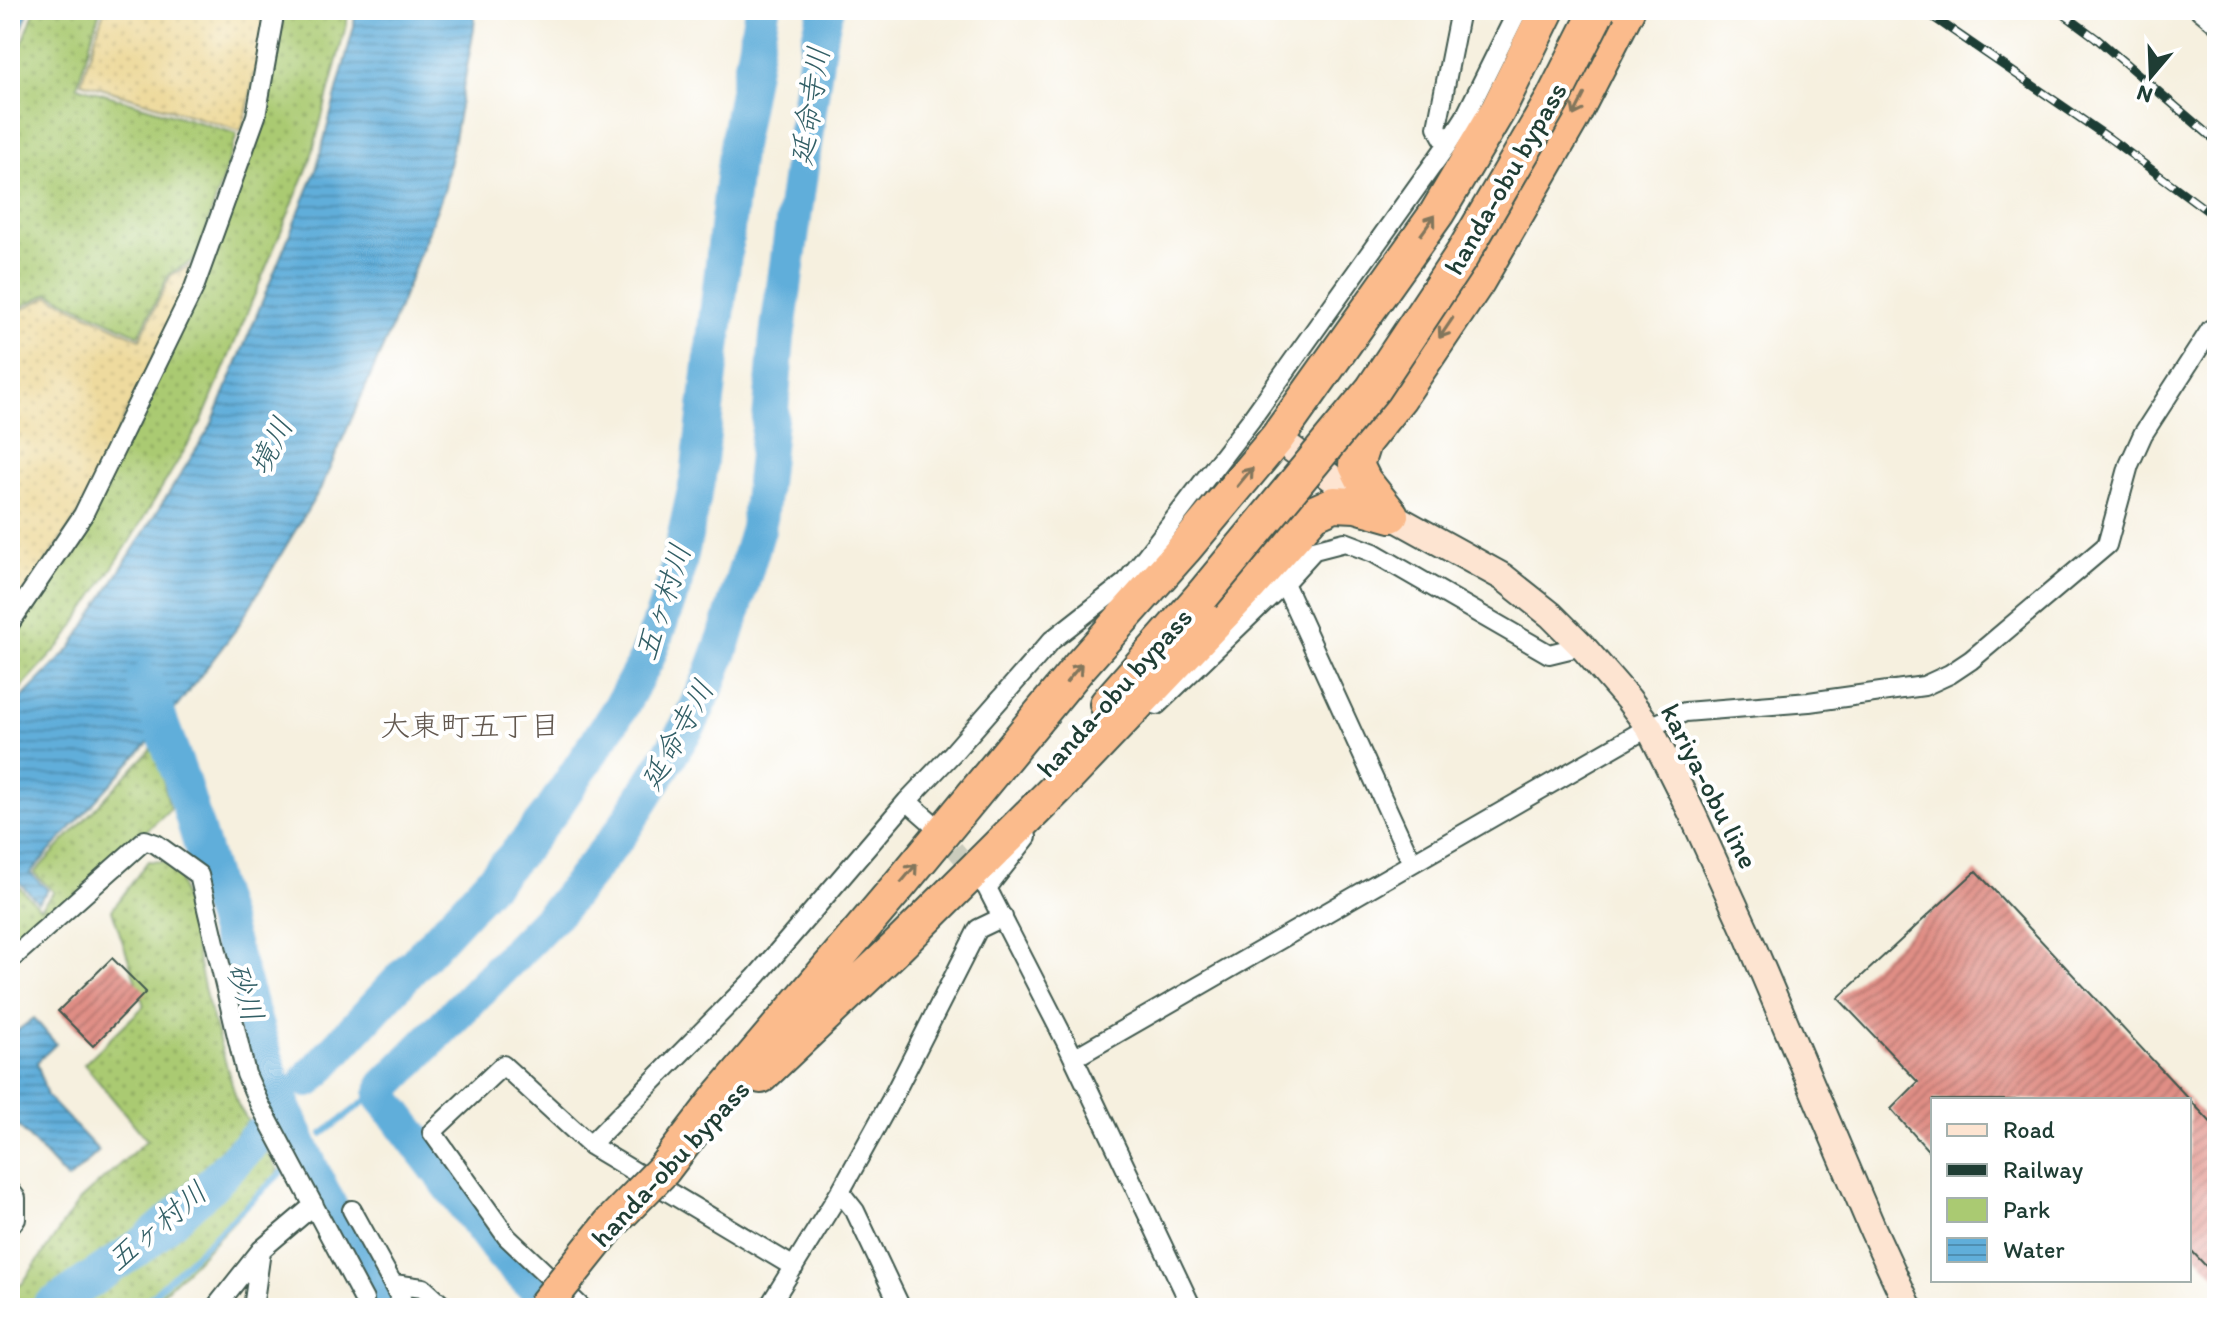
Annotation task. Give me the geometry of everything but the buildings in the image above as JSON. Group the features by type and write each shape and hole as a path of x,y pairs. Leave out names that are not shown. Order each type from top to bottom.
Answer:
{"highway":[{"path":"663,1170 719,1097 1080,666 1277,438 1444,200 1498,110 1547,10"},
{"name":"handa-obu bypass","path":"543,1308 611,1223 1080,734 1202,596 1306,471 1381,377 1462,255 1553,99 1598,10"},
{"path":"1391,515 1364,481 1356,465 1363,443 1399,398 1477,282 1571,119 1627,10"},
{"path":"663,1170 897,947 1058,787 1251,584 1314,513 1334,504 1356,505 1391,515"}],"main road":[{"name":"kariya-obu line","path":"1277,438 1358,497 1503,577 1551,615 1582,646 1649,727 1748,936 1909,1308"}],"street":[{"path":"10,623 83,515 194,288 256,116 275,10"},
{"path":"1447,145 1437,127 1460,10"},
{"path":"590,1145 756,977 907,801 1052,640 1126,582 1250,421 1447,145 1465,117 1518,10"},
{"path":"2200,10 2217,24"},
{"path":"1074,1058 1649,727 1685,712 1809,702 1924,686 1950,674 1971,660 2107,545 2129,465 2143,434 2211,329"},
{"path":"1192,1308 1074,1058 984,884 1046,813 1284,583 1314,550 1345,542 1374,553 1549,654 1582,646"},
{"path":"1284,583 1412,863"},
{"path":"907,801 931,822"},
{"path":"10,960 145,840 156,844 199,875 246,1074 365,1303 394,1285 423,1288 445,1308"},
{"path":"768,1308 840,1192 891,1100 978,929 1003,917"},
{"path":"582,1308 507,1237 432,1132 503,1065 590,1145 794,1267"},
{"path":"10,1190 16,1198 16,1219 10,1226"},
{"path":"840,1192 855,1211 901,1308"},
{"path":"215,1308 261,1250 314,1205"},
{"path":"352,1210 406,1308"},
{"path":"253,1308 261,1250"}],"green space":[{"path":"35,10 100,10 77,86 237,134 197,258 169,274 139,335 49,293 10,312 10,76"},
{"path":"285,10 348,10 310,162 202,421 128,544 64,641 10,700 10,634 90,519 264,117"},
{"path":"155,745 170,809 10,953 10,892 18,886 40,908 54,892 34,873"},
{"path":"148,861 176,862 206,996 238,1105 280,1173 147,1308 10,1308 10,1290 22,1284 79,1201 147,1140 84,1064 144,1006 112,910"}],"sand":[{"path":"104,10 267,10 241,131 81,82"},
{"path":"198,262 79,513 10,615 10,315 49,296 140,339 171,275"}],"water":[{"path":"10,10 29,10 10,61"},
{"name":"境川","path":"355,10 475,10 445,188 388,336 322,486 237,628 156,734 30,873 48,890 38,902 17,880 10,885 10,710 71,648 211,426 316,170 354,26"},
{"path":"34,1018 56,1044 37,1062 47,1096 99,1151 68,1180 10,1117 10,1036"}],"waterway":[{"name":"五ヶ村川","path":"308,1080 524,846 553,809 620,708 647,658 674,585 698,477 736,152 762,10"},
{"name":"延命寺川","path":"556,1308 503,1255 382,1096 385,1086 561,907 622,831 691,721 709,681 758,529 777,337 819,38 826,10"},
{"name":"砂川","path":"145,681 181,778 270,1074 308,1163 381,1308"},
{"path":"322,1134 385,1086"},
{"name":"五ヶ村川","path":"49,1308 145,1243 206,1190 258,1136"},
{"path":"139,1308 284,1170"}],"tunnel":[{"path":"937,828 977,876"}],"railway":[{"path":"1923,10 2109,138 2217,218"},
{"path":"2058,10 2096,38 2217,142"}],"district":[{"name":"大東町五丁目","path":"470,726"}]}
